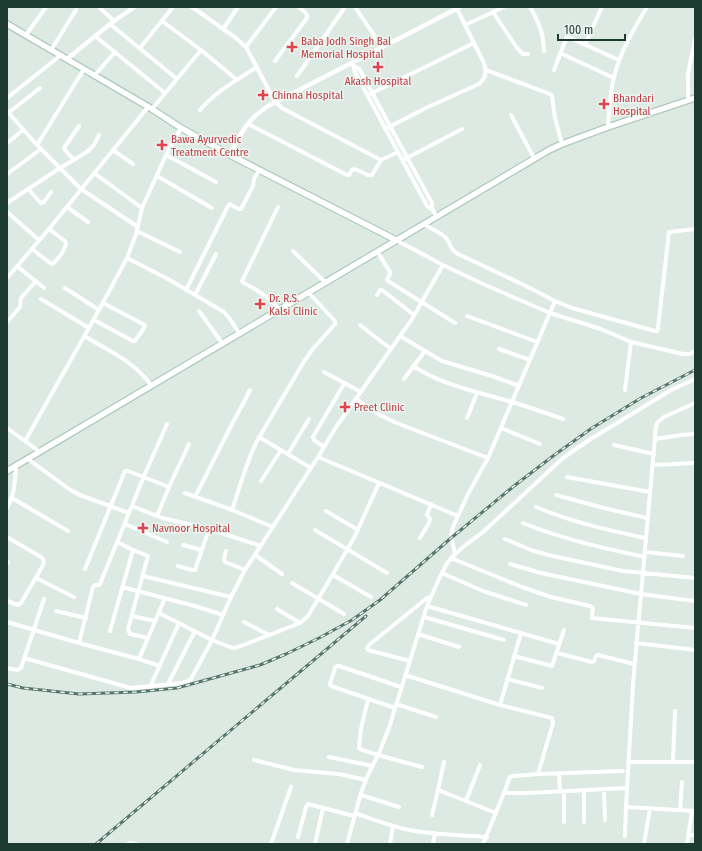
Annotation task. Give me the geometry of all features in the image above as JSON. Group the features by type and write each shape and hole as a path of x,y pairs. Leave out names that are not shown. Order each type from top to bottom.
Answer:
{"main road":[{"path":"7,24 150,108 181,128 230,155 396,240"},
{"path":"7,471 548,150 608,127 695,98"}],"street":[{"path":"26,35 46,7"},
{"path":"99,7 112,22 140,48 177,78"},
{"path":"67,59 112,22 134,7"},
{"path":"140,48 173,7"},
{"path":"192,7 242,42 275,102 285,110 381,160"},
{"path":"223,29 238,7"},
{"path":"246,47 276,7"},
{"path":"275,61 307,18 306,12 298,7"},
{"path":"297,76 345,7"},
{"path":"355,7 382,47"},
{"path":"465,25 504,7"},
{"path":"530,7 542,30 544,51"},
{"path":"584,44 602,7"},
{"path":"608,127 614,78 619,60 647,7"},
{"path":"230,155 248,124 256,115 268,106 353,64 382,47 458,8 484,63 486,70 485,78 479,84 428,107 385,129"},
{"path":"51,50 76,10"},
{"path":"493,12 517,48 523,54 528,54"},
{"path":"162,21 201,50 237,80"},
{"path":"95,36 165,93"},
{"path":"554,70 568,37 619,60"},
{"path":"688,99 688,74 695,39"},
{"path":"368,96 474,43"},
{"path":"7,278 113,150 165,93 201,50"},
{"path":"94,76 115,52"},
{"path":"560,53 614,78"},
{"path":"7,98 61,55"},
{"path":"353,64 360,70 432,203 432,209"},
{"path":"353,64 355,72 427,206 432,209 436,216"},
{"path":"200,110 213,97 257,67"},
{"path":"7,174 39,147 84,69"},
{"path":"486,70 550,94 553,98 555,118 562,144"},
{"path":"40,88 7,113 81,189 137,229 180,252"},
{"path":"511,115 534,158"},
{"path":"248,124 347,175 355,169 368,175 372,175 381,160 398,152"},
{"path":"74,160 64,148 79,126"},
{"path":"25,441 100,310 127,258 137,229 142,208 166,155 181,128"},
{"path":"402,160 462,129"},
{"path":"7,143 23,130"},
{"path":"7,203 90,149 99,135"},
{"path":"113,150 133,164"},
{"path":"166,155 216,182"},
{"path":"186,290 228,206 231,204 241,209 253,186 254,179 259,170"},
{"path":"94,174 142,208"},
{"path":"156,176 212,208"},
{"path":"28,189 42,203 52,192"},
{"path":"67,207 88,222"},
{"path":"278,207 242,281 259,291 279,309"},
{"path":"7,212 39,240"},
{"path":"423,224 444,236 451,248 458,254 555,301 572,308 653,331 657,331 658,328 669,232 695,229"},
{"path":"32,249 50,263 52,264 55,262 66,247 66,243 49,229"},
{"path":"396,240 442,265 550,313 631,342 683,354 690,354 695,351"},
{"path":"293,251 324,282"},
{"path":"377,251 390,272 388,281 455,323"},
{"path":"195,295 216,254"},
{"path":"127,258 224,312 239,333"},
{"path":"24,658 129,688 182,683 191,679 212,640 245,570 336,427 414,315 442,265"},
{"path":"17,266 44,288"},
{"path":"7,322 20,307 22,298 36,281"},
{"path":"65,288 100,310"},
{"path":"377,295 380,290 382,290 414,315"},
{"path":"232,510 251,452 259,437 304,361 335,324 335,321 308,292"},
{"path":"41,299 89,328"},
{"path":"455,554 451,532 468,494 488,458 555,301"},
{"path":"94,320 133,341 144,328 145,325 103,303"},
{"path":"199,311 222,343"},
{"path":"467,316 538,342"},
{"path":"360,326 391,349"},
{"path":"84,336 124,358 144,375 151,385"},
{"path":"400,336 442,361 519,386"},
{"path":"625,390 631,342"},
{"path":"499,349 530,360"},
{"path":"404,379 425,351"},
{"path":"413,366 434,378 465,389 512,402 563,419"},
{"path":"324,372 360,392"},
{"path":"347,844 366,780 389,728 427,606 442,573 451,558 484,532 563,458 589,440 640,409 672,390 695,379"},
{"path":"324,447 314,440 313,437 344,384"},
{"path":"195,497 250,390"},
{"path":"467,418 477,393"},
{"path":"356,399 386,418 488,458"},
{"path":"625,836 626,788 634,664 656,426 660,419 695,403"},
{"path":"288,454 308,419"},
{"path":"79,644 93,587 95,585 99,586 100,584 144,476 168,424"},
{"path":"7,428 40,452"},
{"path":"501,428 540,444"},
{"path":"655,439 695,434"},
{"path":"259,437 311,468"},
{"path":"157,516 189,444"},
{"path":"614,445 654,454"},
{"path":"261,481 281,450"},
{"path":"318,457 458,516"},
{"path":"28,459 74,492 87,499 129,513"},
{"path":"653,465 695,463"},
{"path":"7,508 14,493 16,466"},
{"path":"85,569 125,471 128,470 169,487"},
{"path":"567,476 650,492"},
{"path":"159,613 212,640 234,648 300,622 308,616 333,575 358,530 379,483"},
{"path":"185,493 273,527"},
{"path":"556,495 648,518"},
{"path":"12,498 68,531"},
{"path":"420,538 430,520 427,515 431,504"},
{"path":"132,506 157,516 209,529 261,546"},
{"path":"536,507 573,521 646,538"},
{"path":"326,511 358,530"},
{"path":"523,523 560,537 600,548 645,557"},
{"path":"125,524 167,542"},
{"path":"178,566 195,570 209,529"},
{"path":"315,530 387,573"},
{"path":"7,537 43,559 44,564 22,603 20,605 16,605 7,601"},
{"path":"505,539 531,550 548,555 623,571 695,578"},
{"path":"117,542 148,556 128,629 129,632 133,634 148,638"},
{"path":"183,545 202,550"},
{"path":"110,631 132,550"},
{"path":"226,551 224,559 225,562 245,570"},
{"path":"645,552 683,556"},
{"path":"255,555 282,574"},
{"path":"451,558 522,587 563,600 590,606 593,608 592,618 695,628"},
{"path":"510,564 541,573 641,594 695,601"},
{"path":"442,573 483,591 526,605"},
{"path":"333,575 371,597"},
{"path":"143,576 231,597"},
{"path":"36,578 74,597"},
{"path":"292,583 344,614"},
{"path":"122,587 223,615"},
{"path":"410,661 368,650 367,648 427,598 431,597"},
{"path":"139,659 165,598"},
{"path":"7,668 19,670 21,668 44,599"},
{"path":"427,606 559,644"},
{"path":"277,609 300,622"},
{"path":"56,611 86,618"},
{"path":"132,616 155,621"},
{"path":"424,617 504,640"},
{"path":"7,622 79,644 139,659 160,666"},
{"path":"244,622 269,635"},
{"path":"150,687 179,623"},
{"path":"514,656 552,666 564,630"},
{"path":"168,684 195,631"},
{"path":"500,705 520,633"},
{"path":"418,634 459,647"},
{"path":"636,643 695,650"},
{"path":"557,653 592,662 598,655 634,664"},
{"path":"401,687 339,666 336,667 330,684 331,686 368,699 436,717"},
{"path":"405,675 500,705 552,718 553,723 538,774"},
{"path":"507,679 542,688"},
{"path":"368,699 358,748 422,767"},
{"path":"673,762 675,711"},
{"path":"328,757 373,766"},
{"path":"254,760 294,770 339,774 366,780"},
{"path":"432,815 444,762"},
{"path":"628,762 695,762"},
{"path":"466,801 480,765"},
{"path":"484,844 509,780 512,776 623,771"},
{"path":"559,773 564,822"},
{"path":"680,810 682,782"},
{"path":"271,844 291,787"},
{"path":"504,793 562,792 626,788"},
{"path":"604,789 605,820"},
{"path":"438,790 496,813"},
{"path":"584,790 584,822"},
{"path":"361,795 399,807"},
{"path":"298,837 306,805 310,804 355,814 415,831 487,837"},
{"path":"626,807 694,811 687,844"},
{"path":"315,844 323,808"},
{"path":"644,844 650,808"},
{"path":"390,844 393,826"},
{"path":"433,844 435,833"},
{"path":"689,835 695,835"},
{"path":"128,844 136,844"}],"railway":[{"path":"7,684 23,688 79,694 136,692 177,688 260,665 286,654 352,620 380,600 451,538 514,486 592,428 641,398 695,370"},
{"path":"96,844 366,616"}],"place":[{"name":"Baba Jodh Singh Bal Memorial Hospital","path":"292,47"},
{"name":"Akash Hospital","path":"378,67"},
{"name":"Chinna Hospital","path":"263,95"},
{"name":"Bhandari Hospital","path":"604,104"},
{"name":"Bawa Ayurvedic Treatment Centre","path":"162,145"},
{"name":"Dr. R.S. Kalsi Clinic","path":"260,304"},
{"name":"Preet Clinic","path":"345,407"},
{"name":"Navnoor Hospital","path":"143,528"}]}
